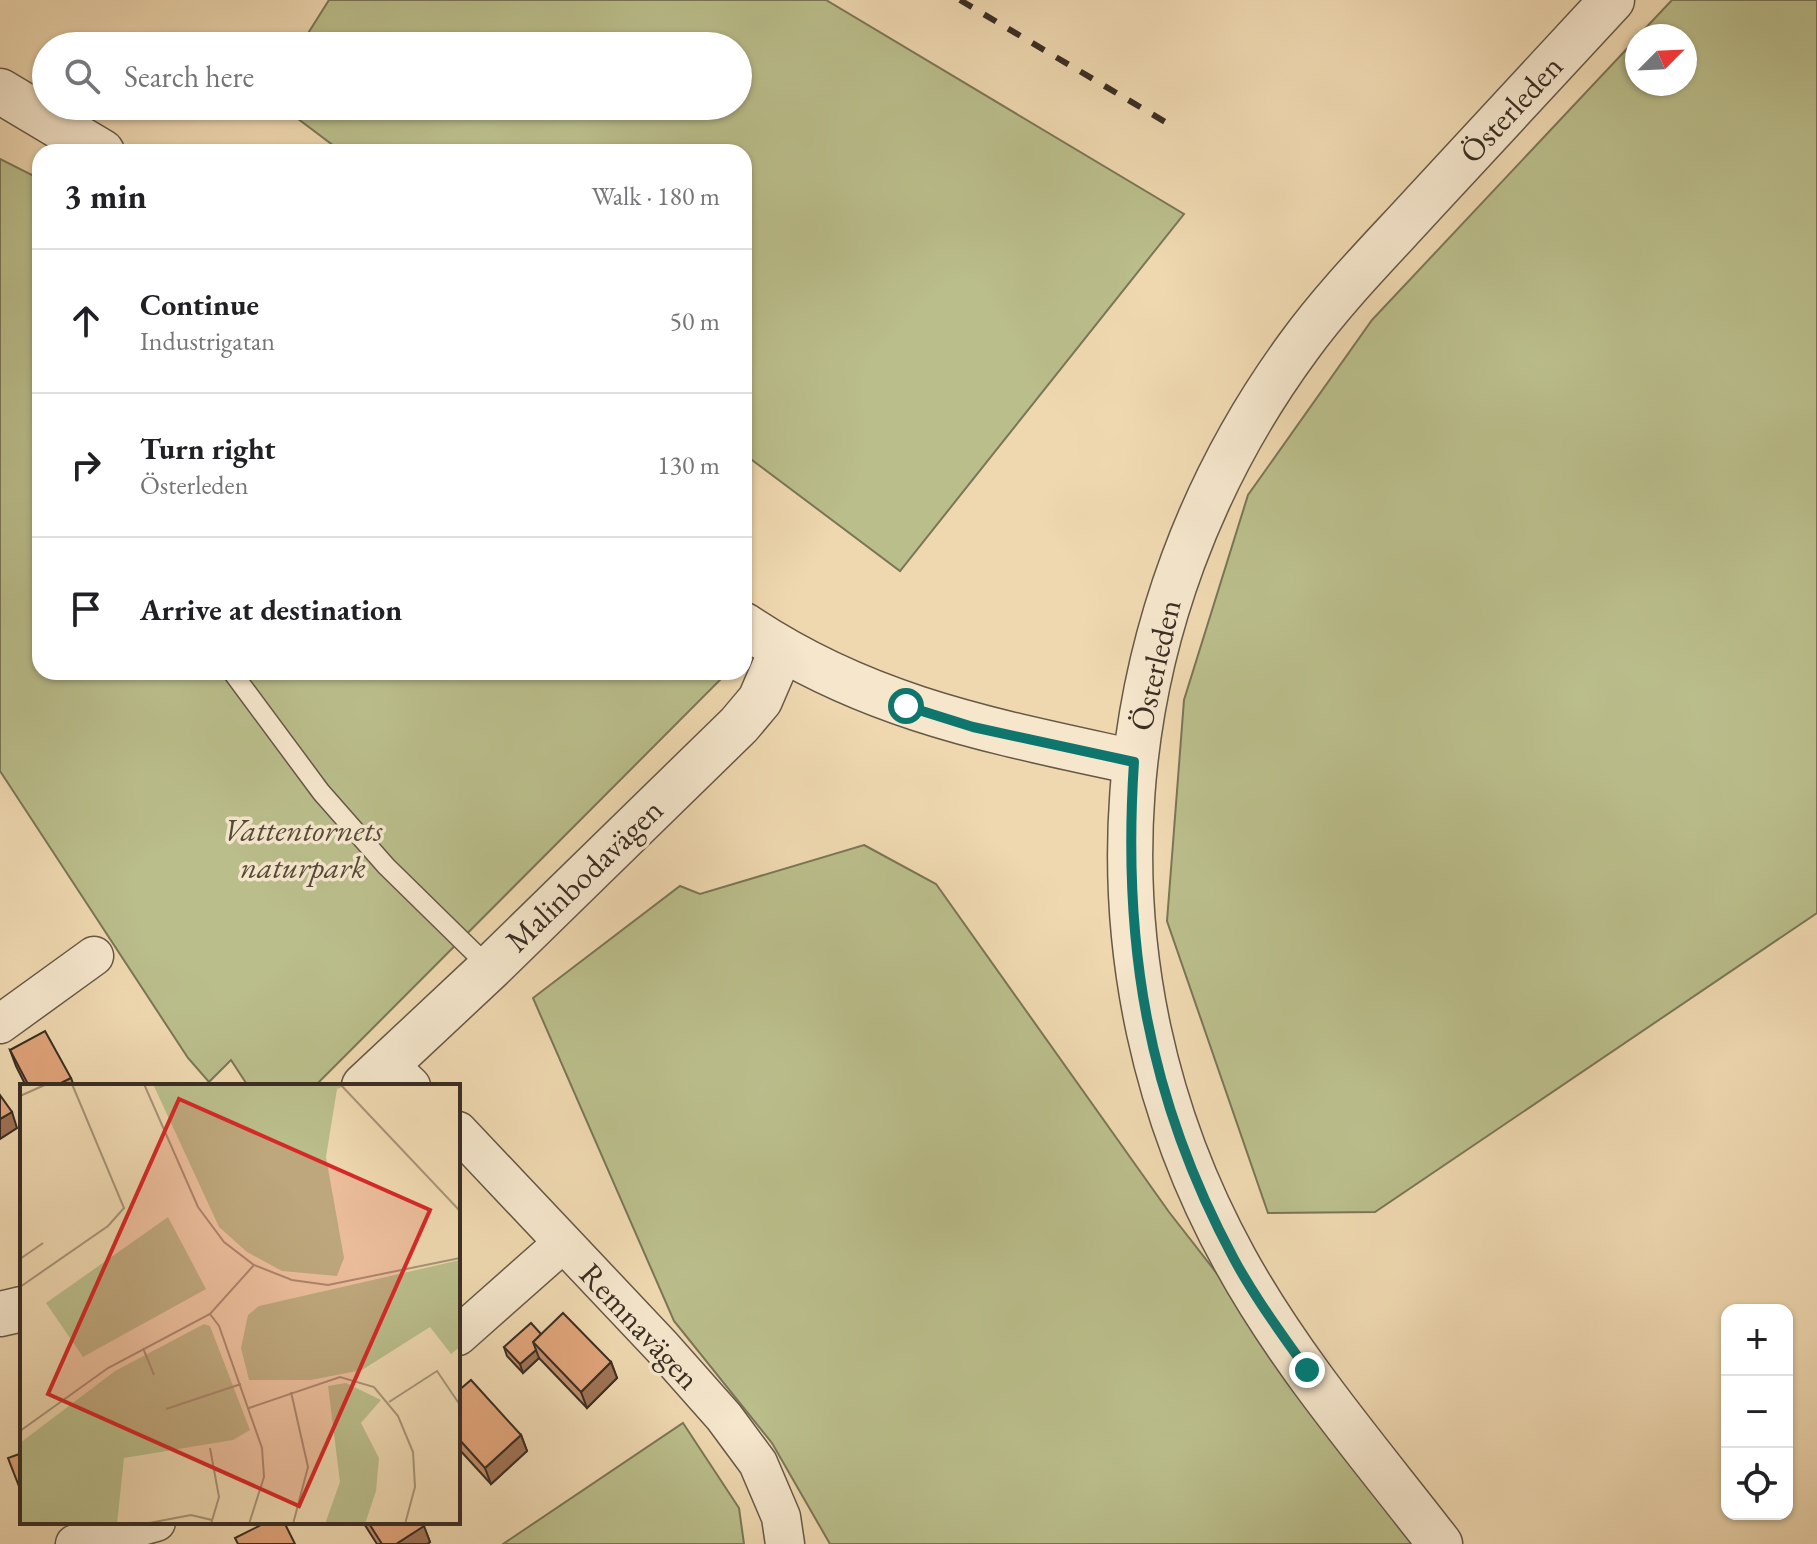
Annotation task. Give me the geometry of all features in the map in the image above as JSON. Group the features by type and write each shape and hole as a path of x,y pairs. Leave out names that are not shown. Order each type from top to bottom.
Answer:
{"street":[{"name":"Österleden","path":"1440,1544 1307,1370 1262,1305 1235,1260 1199,1187 1170,1111 1141,993 1132,913 1129,832 1134,762 1149,671 1183,555 1216,480 1255,409 1301,343 1353,281 1612,0"},
{"path":"0,91 32,110"},
{"path":"48,120 89,144"},
{"path":"752,630 839,679 906,706 973,727 1134,762"},
{"name":"Malinbodavägen","path":"388,1079 490,968 739,725 760,700 782,649"},
{"path":"0,1024 94,956"},
{"name":"Remnavägen","path":"460,1133 662,1347 732,1429 758,1463 781,1517 785,1544"},
{"path":"460,1334 563,1243"},
{"path":"0,1314 20,1309"},
{"path":"75,1544 149,1524"}],"lane":[{"path":"238,680 321,792 386,866 490,968"}],"green space":[{"path":"329,0 826,0 1184,214 900,571 752,460 752,144 331,144 300,120 752,120 752,32 309,32"},
{"path":"1672,0 1817,0 1817,913 1375,1212 1268,1213 1167,921 1184,700 1248,495 1372,320 1625,51 1625,96 1697,96 1697,24 1649,24"},
{"name":"Vattentornets naturpark","path":"0,159 32,175 32,680 720,680 317,1084 247,1084 231,1060 209,1082 188,1058 0,771"},
{"path":"864,845 936,884 1169,1212 1428,1544 830,1544 772,1443 674,1321 533,998 680,886 700,894"},
{"path":"683,1423 739,1508 744,1544 503,1544"}],"building":[{"path":"45,1031 71,1078 59,1084 28,1084 10,1050"},
{"path":"0,1095 12,1112 0,1119"},
{"path":"563,1313 611,1362 581,1392 533,1342"},
{"path":"531,1323 541,1334 533,1342 536,1350 520,1364 504,1347"},
{"path":"471,1380 521,1435 485,1468 460,1440 460,1389"},
{"path":"20,1454 20,1489 8,1458"},
{"path":"263,1524 285,1524 295,1544 238,1544 235,1538"},
{"path":"369,1524 424,1526 396,1544 382,1544"}],"railway":[{"path":"960,0 1172,126"}],"route":[{"path":"906,706 973,727 1134,762 1129,832 1132,913 1141,993 1170,1111 1199,1187 1235,1260 1307,1370"}]}
